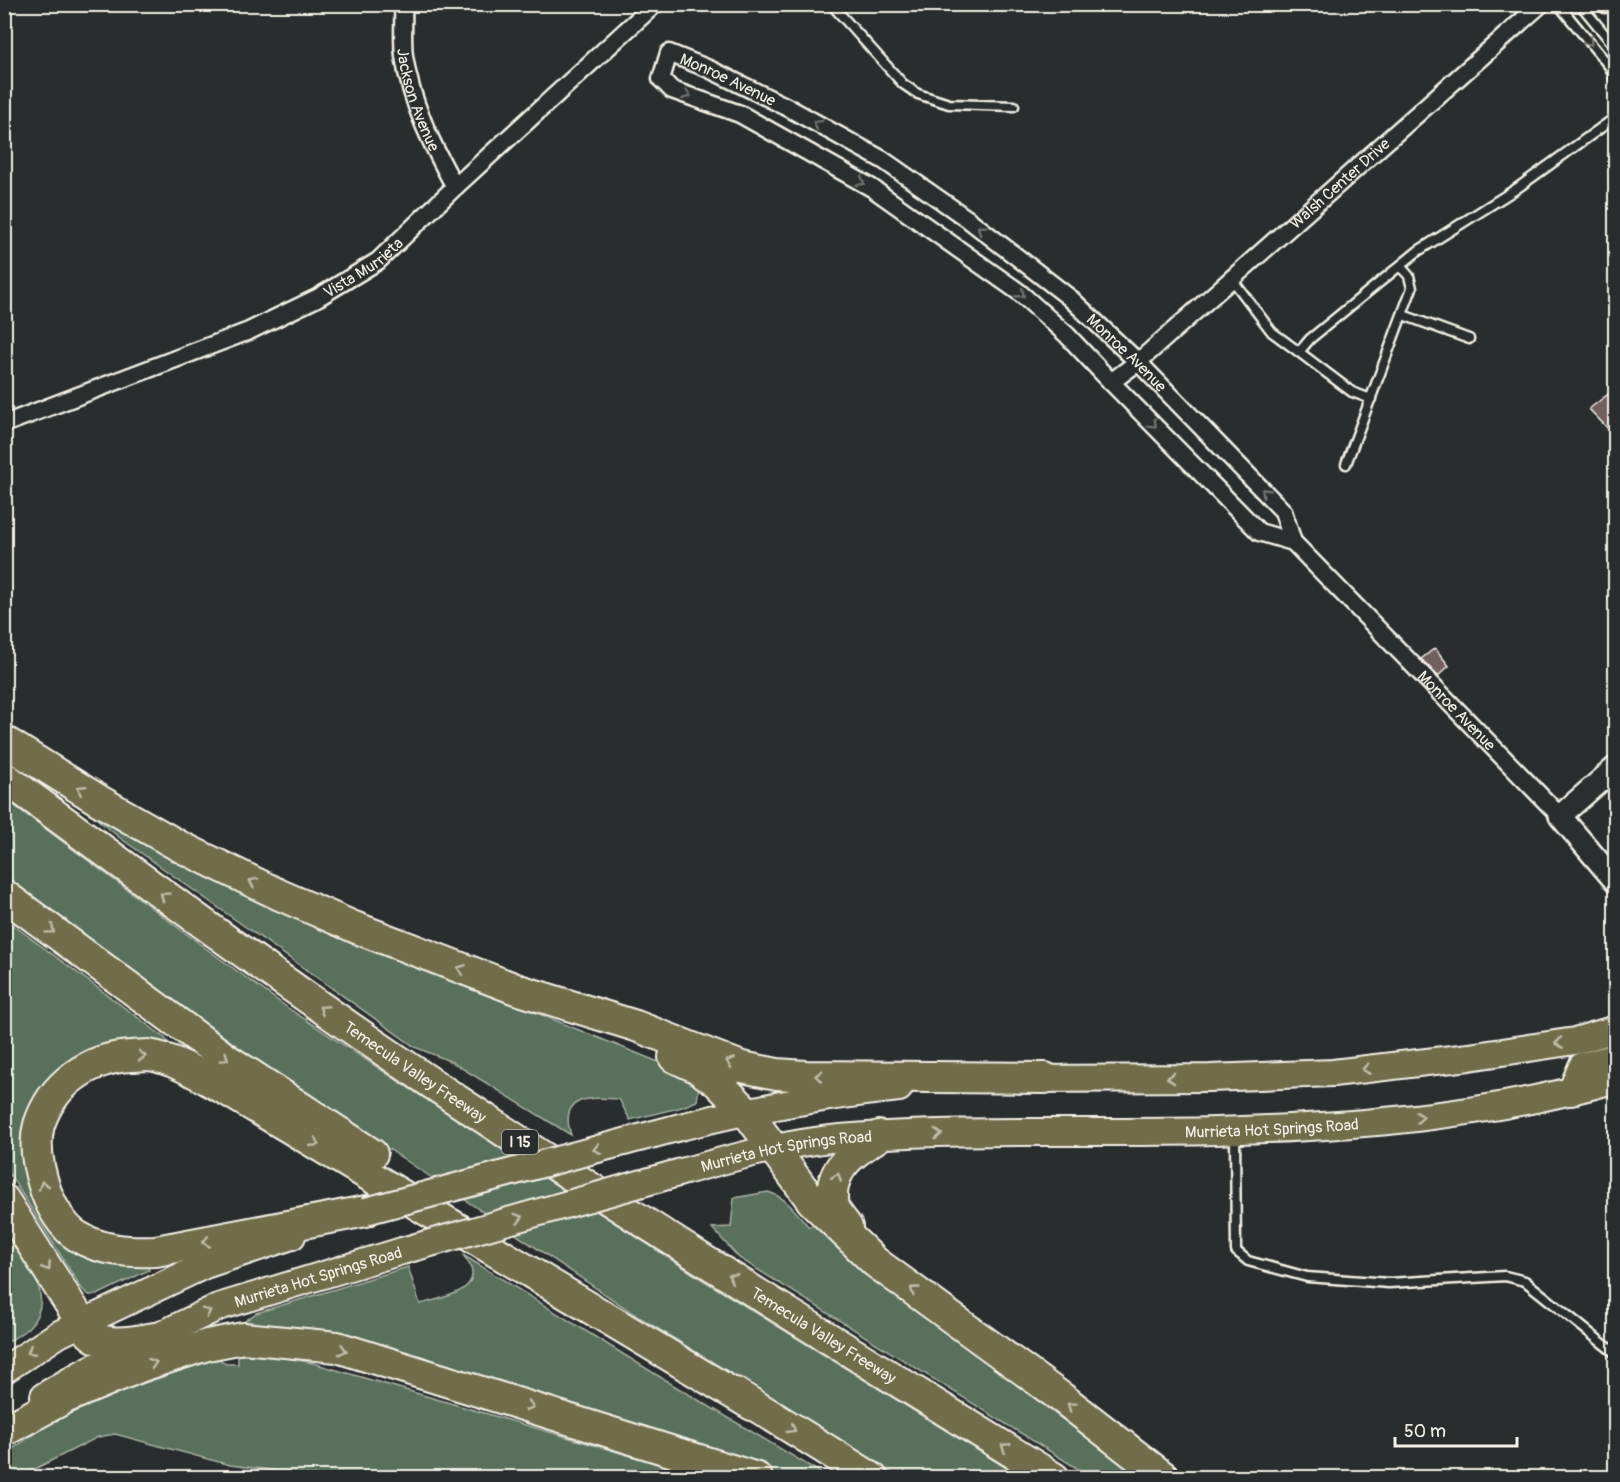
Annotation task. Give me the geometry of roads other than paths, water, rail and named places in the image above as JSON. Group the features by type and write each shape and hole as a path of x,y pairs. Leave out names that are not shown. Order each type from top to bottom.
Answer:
{"highway":[{"path":"4,741 178,846 279,895 405,948 516,989 636,1026 742,1067 777,1074 1045,1078"},
{"name":"Temecula Valley Freeway","path":"4,777 293,989 475,1112 652,1227 1054,1478"},
{"path":"4,895 228,1060 752,1405"},
{"path":"516,989 696,1067 717,1082 746,1111 812,1201 875,1262 1062,1398 1165,1478"},
{"path":"366,1211 156,1251 128,1252 101,1247 76,1235 58,1217 48,1199 40,1174 39,1126 61,1086 81,1070 99,1061 123,1056 149,1055 174,1064 228,1091 872,1478"},
{"path":"875,1262 832,1206 832,1190 836,1175 845,1161 879,1136"},
{"path":"4,1200 82,1323 93,1336 108,1341 128,1342 154,1338"},
{"path":"4,1431 65,1398 142,1366 207,1345 243,1338 336,1347 757,1478"}],"main road":[{"path":"4,1370 59,1334 205,1265 366,1211 746,1111 845,1093 944,1083 1045,1078 1210,1078 1334,1073 1575,1041 1616,1029"},
{"path":"1571,1092 1582,1066 1616,1057"},
{"name":"Murrieta Hot Springs Road","path":"4,1423 18,1412 83,1373 218,1307 402,1251 775,1148 839,1138 879,1136 1347,1126 1475,1110 1571,1092 1616,1079"}],"street":[{"name":"Jackson Avenue","path":"403,4 404,55 414,100 432,145 455,187"},
{"name":"Vista Murrieta","path":"4,424 249,331 317,298 378,261 455,187 655,4"},
{"name":"Walsh Center Drive","path":"1111,382 1138,362 1540,4"},
{"name":"Monroe Avenue","path":"1293,542 1259,532 1067,335 1018,292 872,188 740,114 672,90 661,79 669,53 709,69 777,102 884,160 969,220 1070,298 1138,362 1283,511 1293,542 1560,816 1616,882"},
{"path":"1560,816 1616,767"}],"lane":[{"path":"831,4 903,84 918,94 949,104 1014,106"},
{"path":"1558,4 1610,67 1616,82"},
{"path":"1580,4 1616,48"},
{"path":"1299,352 1310,339 1418,251 1516,189 1616,117"},
{"path":"1346,464 1412,288 1409,276 1400,266"},
{"path":"1231,278 1272,332 1352,392 1371,399"},
{"path":"1403,315 1469,339"},
{"path":"1235,1130 1236,1251 1248,1262 1307,1277 1389,1283 1505,1276 1525,1281 1616,1354"}]}
